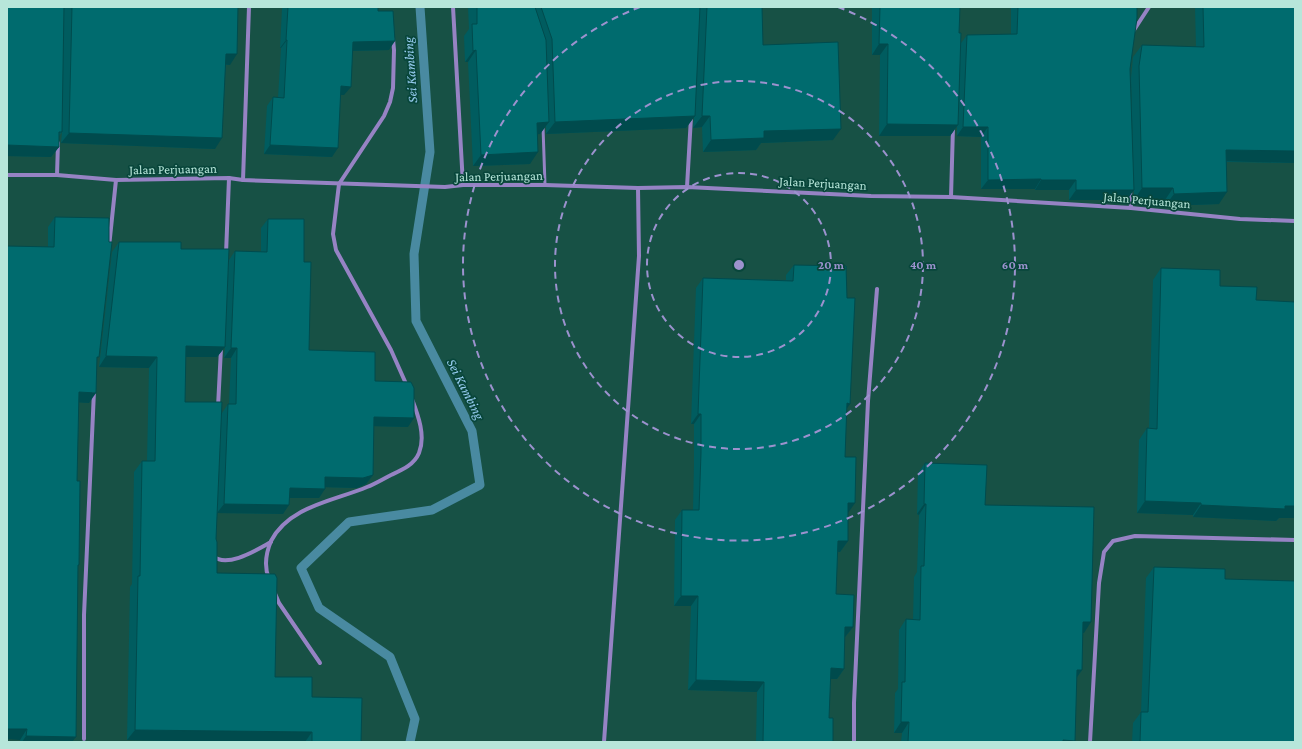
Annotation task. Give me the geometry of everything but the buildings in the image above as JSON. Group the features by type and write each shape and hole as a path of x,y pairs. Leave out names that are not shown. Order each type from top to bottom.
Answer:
{"street":[{"path":"243,180 249,7"},
{"path":"453,7 463,185"},
{"path":"1133,35 1134,28 1149,7"},
{"path":"320,663 279,603 268,577 266,563 268,548 276,531 306,509 367,487 407,467 419,452 421,429 416,408 391,350 336,250 334,234 339,184 384,116 390,102 393,81 393,36"},
{"path":"687,187 691,108"},
{"path":"950,197 953,120"},
{"path":"57,175 58,135"},
{"name":"Jalan Perjuangan","path":"7,174 57,175 116,180 229,178 243,180 445,187 463,185 545,185 638,188 687,187 871,196 950,197 1131,208 1240,219 1295,221"},
{"path":"226,257 229,178"},
{"path":"109,253 116,180"},
{"path":"1130,185 1131,208"},
{"path":"604,742 639,256 638,188"},
{"path":"854,742 868,401 877,289"},
{"path":"218,414 221,344"},
{"path":"84,739 84,615 94,386"},
{"path":"1090,742 1099,583 1104,552 1113,541 1135,536 1295,540"},
{"path":"212,550 213,555 218,559 232,559 248,554 271,542"}],"lane":[{"path":"543,122 545,185"}],"waterway":[{"name":"Sei Kambing","path":"410,742 415,719 390,657 319,608 301,568 349,522 432,510 480,485 472,431 416,321 414,254 430,152 420,7"}]}
